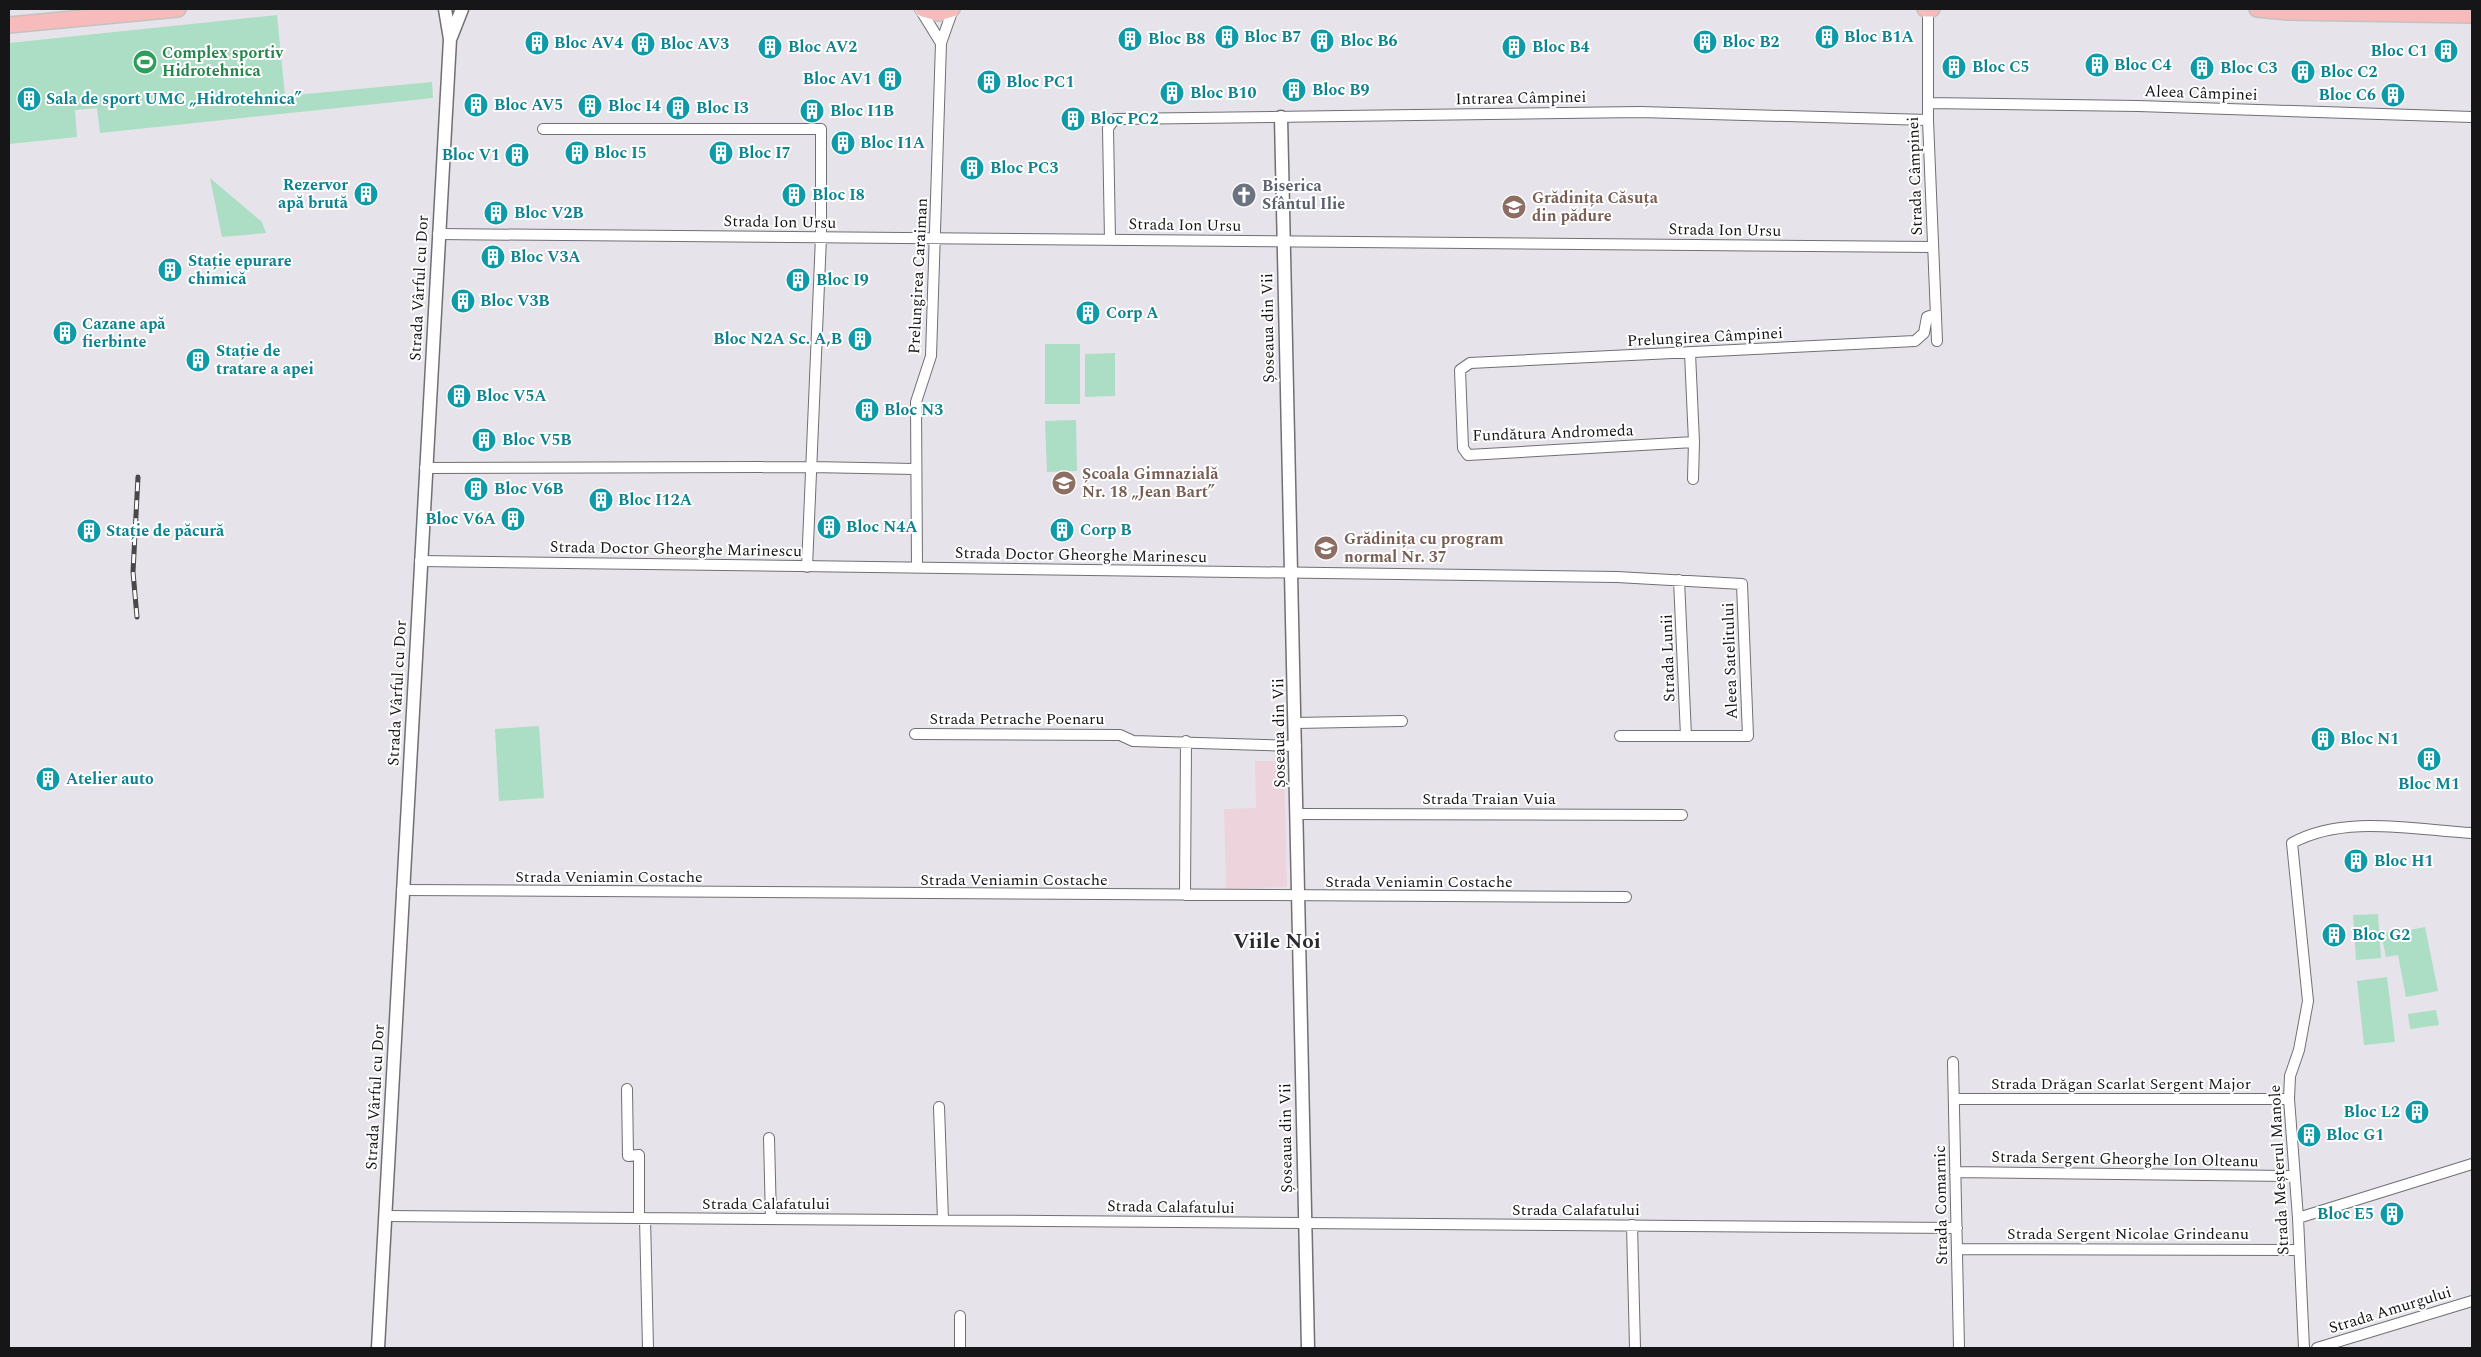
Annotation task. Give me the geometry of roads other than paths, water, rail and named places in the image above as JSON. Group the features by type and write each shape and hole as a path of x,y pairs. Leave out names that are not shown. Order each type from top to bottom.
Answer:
{"main road":[{"path":"9,25 178,9"},
{"path":"922,9 938,13 953,9"},
{"path":"2257,9 2288,12 2472,15"}],"street":[{"name":"Strada Vârful cu Dor","path":"378,1348 450,39 445,9"},
{"name":"Strada Vârful cu Dor","path":"450,39 462,9"},
{"path":"922,9 941,43"},
{"name":"Prelungirea Caraiman","path":"917,568 916,402 931,356 941,43 953,9"},
{"name":"Strada Câmpinei","path":"1928,9 1928,120 1937,341"},
{"name":"Aleea Câmpinei","path":"1929,103 2138,106 2472,117"},
{"name":"Intrarea Câmpinei","path":"1110,240 1108,128 1115,120 1640,112 1928,120"},
{"name":"Șoseaua din Vii","path":"1281,117 1308,1348"},
{"path":"543,129 821,129 821,237 807,567"},
{"name":"Strada Ion Ursu","path":"438,234 1932,247"},
{"name":"Prelungirea Câmpinei","path":"1460,370 1470,363 1915,341 1924,334 1927,318 1936,314"},
{"path":"1690,353 1694,442 1693,479"},
{"name":"Fundătura Andromeda","path":"1460,370 1463,448 1468,455 1694,442"},
{"path":"425,468 811,466 915,469"},
{"name":"Strada Doctor Gheorghe Marinescu","path":"420,561 1290,572 1680,580 1742,584"},
{"name":"Strada Lunii","path":"1680,580 1686,736"},
{"name":"Aleea Satelitului","path":"1686,736 1748,736 1742,584"},
{"path":"1295,722 1402,721"},
{"name":"Strada Petrache Poenaru","path":"915,734 1120,735 1133,741 1186,741 1296,746"},
{"path":"1620,736 1686,736"},
{"path":"1185,895 1186,741"},
{"name":"Strada Traian Vuia","path":"1297,814 1682,814"},
{"name":"Strada Meșterul Manole","path":"2304,1348 2298,1218 2289,1099 2290,1076 2300,1050 2308,1001 2292,843 2307,834 2363,826 2472,833"},
{"name":"Strada Veniamin Costache","path":"402,890 1626,897"},
{"name":"Strada Comarnic","path":"1953,1062 1959,1348"},
{"path":"627,1089 628,1156 638,1156 648,1348"},
{"name":"Strada Drăgan Scarlat Sergent Major","path":"1954,1099 2289,1099"},
{"path":"939,1107 943,1220"},
{"path":"770,1138 771,1219"},
{"path":"2298,1218 2472,1164"},
{"name":"Strada Sergent Gheorghe Ion Olteanu","path":"1955,1172 2294,1176"},
{"name":"Strada Calafatului","path":"385,1216 1957,1228"},
{"path":"1632,1225 1635,1348"},
{"name":"Strada Sergent Nicolae Grindeanu","path":"1957,1249 2298,1250"},
{"name":"Strada Amurgului","path":"2317,1348 2472,1301"},
{"path":"960,1316 960,1348"}],"railway":[{"path":"137,617 133,572 138,477"}],"place":[{"name":"Bloc B7","path":"1227,37"},
{"name":"Bloc B1A","path":"1827,37"},
{"name":"Bloc B8","path":"1130,39"},
{"name":"Bloc B6","path":"1322,41"},
{"name":"Bloc B2","path":"1705,42"},
{"name":"Bloc AV4","path":"537,43"},
{"name":"Bloc AV3","path":"643,44"},
{"name":"Bloc AV2","path":"770,47"},
{"name":"Bloc B4","path":"1514,47"},
{"name":"Bloc C1","path":"2446,51"},
{"name":"Complex sportiv Hidrotehnica","path":"145,62"},
{"name":"Bloc C4","path":"2097,65"},
{"name":"Bloc C5","path":"1954,67"},
{"name":"Bloc C3","path":"2202,68"},
{"name":"Bloc C2","path":"2303,72"},
{"name":"Bloc AV1","path":"890,79"},
{"name":"Bloc PC1","path":"989,82"},
{"name":"Bloc B9","path":"1294,90"},
{"name":"Bloc B10","path":"1172,93"},
{"name":"Bloc C6","path":"2393,95"},
{"name":"Sala de sport UMC „Hidrotehnica”","path":"29,99"},
{"name":"Bloc AV5","path":"476,105"},
{"name":"Bloc I4","path":"590,106"},
{"name":"Bloc I3","path":"678,108"},
{"name":"Bloc I1B","path":"812,111"},
{"name":"Bloc PC2","path":"1073,119"},
{"name":"Bloc I1A","path":"843,143"},
{"name":"Bloc I5","path":"577,153"},
{"name":"Bloc I7","path":"721,153"},
{"name":"Bloc V1","path":"517,155"},
{"name":"Bloc PC3","path":"972,168"},
{"name":"Rezervor apă brută","path":"366,194"},
{"name":"Bloc I8","path":"794,195"},
{"name":"Biserica Sfântul Ilie","path":"1244,195"},
{"name":"Grădinița Căsuța din pădure","path":"1514,207"},
{"name":"Bloc V2B","path":"496,213"},
{"name":"Bloc V3A","path":"493,257"},
{"name":"Stație epurare chimică","path":"170,270"},
{"name":"Bloc I9","path":"798,280"},
{"name":"Bloc V3B","path":"463,301"},
{"name":"Corp A","path":"1088,313"},
{"name":"Cazane apă fierbinte","path":"65,333"},
{"name":"Bloc N2A Sc. A,B","path":"860,339"},
{"name":"Stație de tratare a apei","path":"198,360"},
{"name":"Bloc V5A","path":"459,396"},
{"name":"Bloc N3","path":"867,410"},
{"name":"Bloc V5B","path":"484,440"},
{"name":"Școala Gimnazială Nr. 18 „Jean Bart”","path":"1064,483"},
{"name":"Bloc V6B","path":"476,489"},
{"name":"Bloc I12A","path":"601,500"},
{"name":"Bloc V6A","path":"513,519"},
{"name":"Bloc N4A","path":"829,527"},
{"name":"Corp B","path":"1062,530"},
{"name":"Stație de păcură","path":"89,531"},
{"name":"Grădinița cu program normal Nr. 37","path":"1326,548"},
{"name":"Bloc N1","path":"2323,739"},
{"name":"Bloc M1","path":"2429,759"},
{"name":"Atelier auto","path":"48,779"},
{"name":"Bloc H1","path":"2356,861"},
{"name":"Bloc G2","path":"2334,935"},
{"name":"Bloc L2","path":"2417,1112"},
{"name":"Bloc G1","path":"2309,1135"},
{"name":"Bloc E5","path":"2392,1214"}],"district":[{"name":"Viile Noi","path":"1277,942"}]}
